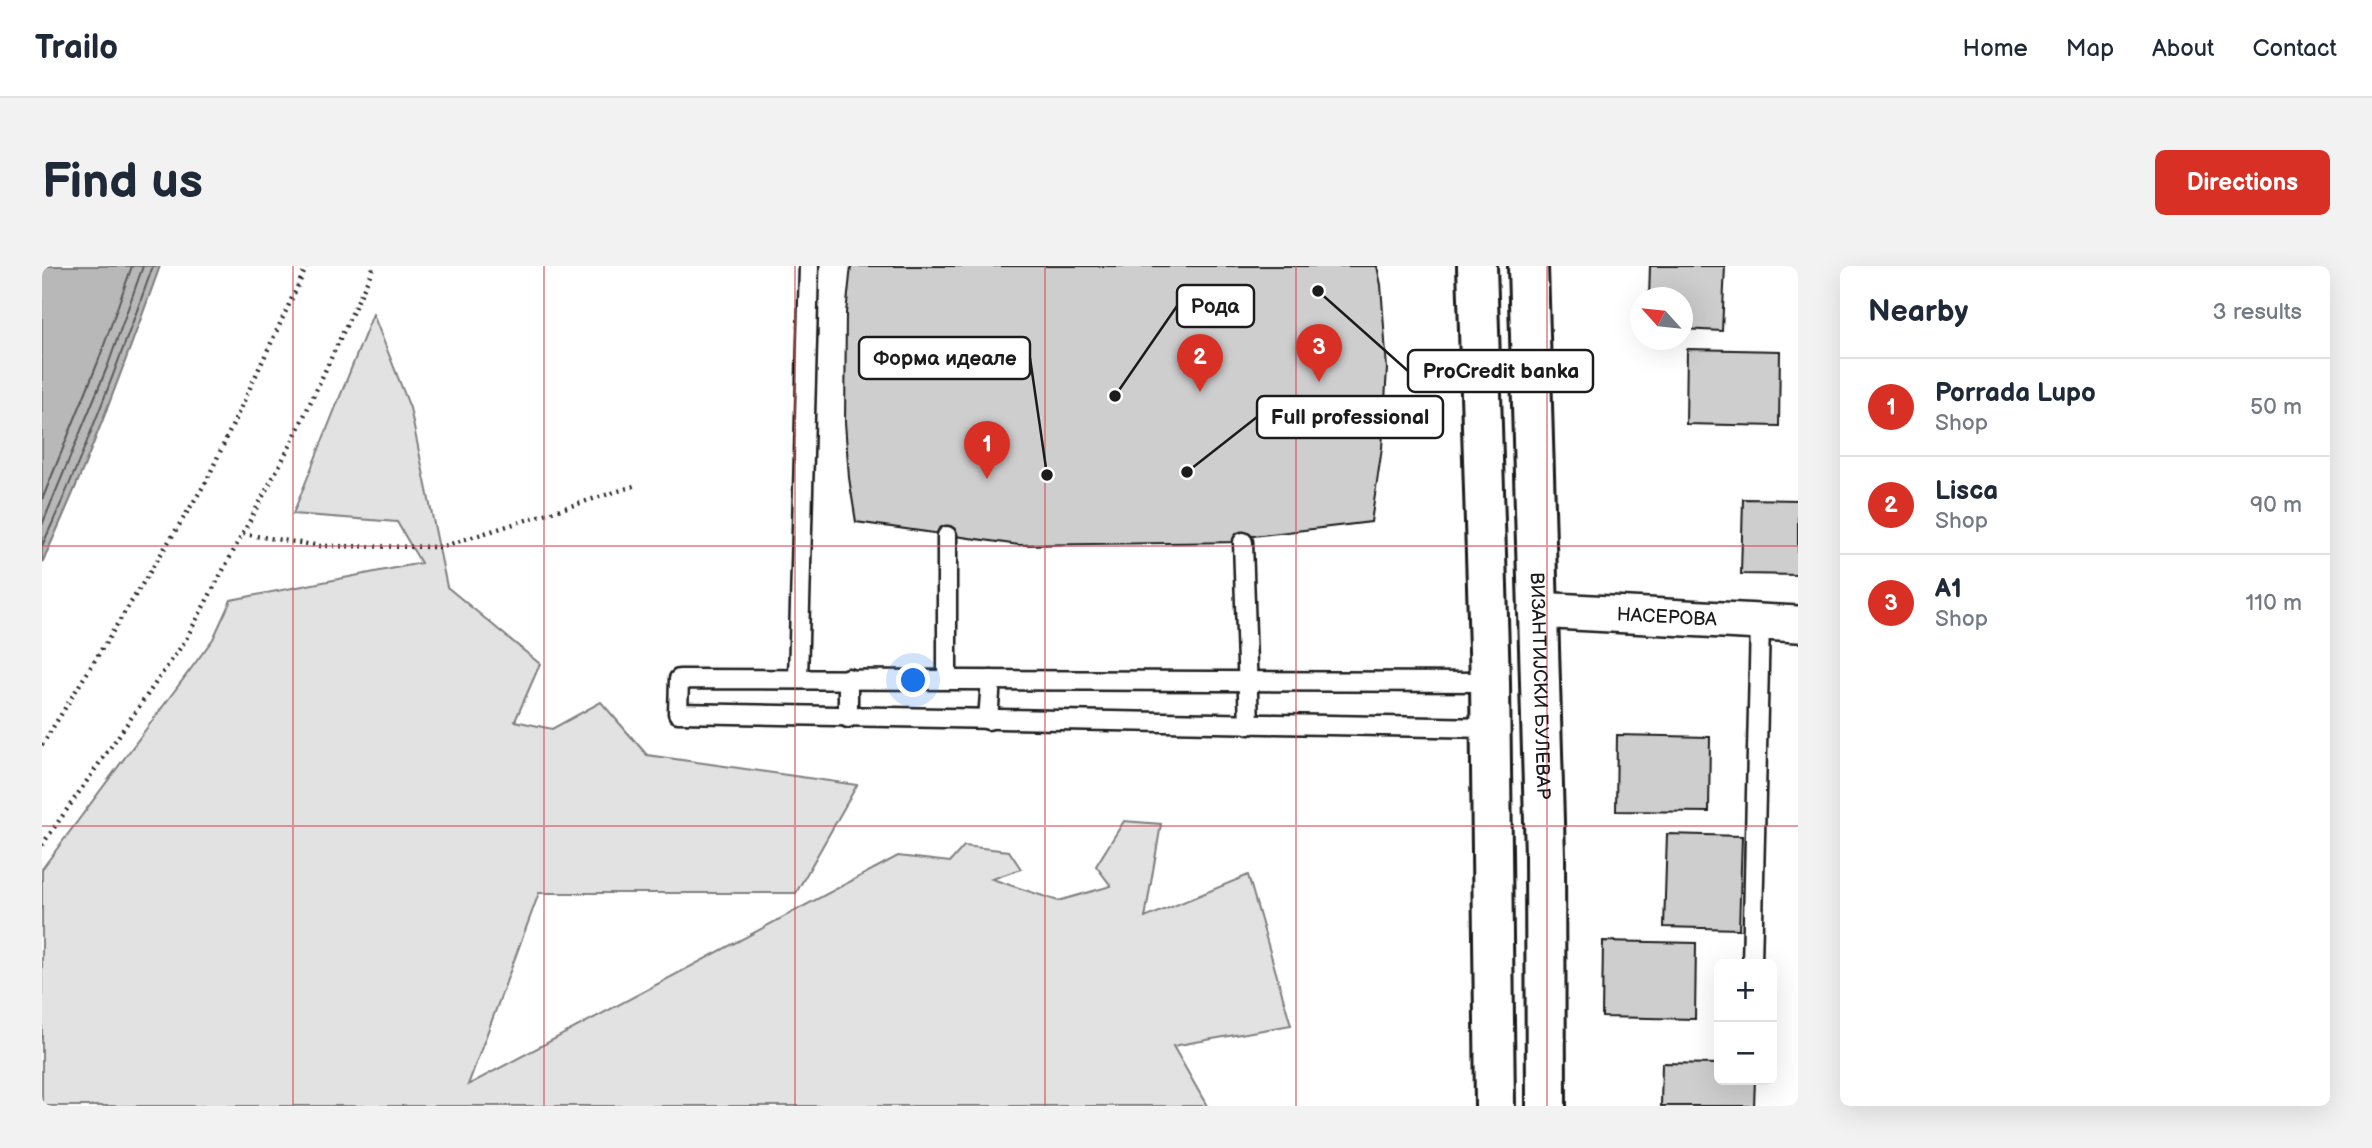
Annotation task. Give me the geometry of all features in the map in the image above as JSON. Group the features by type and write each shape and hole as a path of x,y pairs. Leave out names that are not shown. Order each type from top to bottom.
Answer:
{"street":[{"path":"1477,266 1490,681 1496,1106"},
{"name":"ВИЗАНТИЈСКИ БУЛЕВАР","path":"1528,266 1545,856 1546,1106"},
{"name":"НАСЕРОВА","path":"1536,610 1798,624"}],"lane":[{"path":"798,679 809,266"},
{"path":"947,536 947,679"},
{"path":"1243,541 1249,725"},
{"path":"1752,959 1760,623"},
{"path":"848,678 848,718"},
{"path":"1489,728 678,713 679,679 848,678 1248,683 1490,681"},
{"path":"988,720 991,680"}],"path":[{"path":"42,745 206,482 307,266"},
{"path":"42,845 185,640 291,444 374,266"},
{"path":"243,534 320,546 441,547 635,486"}],"shaded area":[{"path":"373,314 410,408 447,587 540,664 515,721 552,729 601,702 647,755 857,785 796,893 539,893 468,1085 898,856 950,862 964,846 1009,851 1021,869 992,879 1058,901 1111,886 1096,866 1124,821 1161,824 1145,918 1248,875 1291,1025 1173,1046 1207,1106 42,1106 42,869 213,639 231,600 421,563 397,522 293,514"}],"water":[{"path":"42,266 160,266 90,453 42,563"}],"building":[{"path":"851,266 1377,266 1381,285 1387,369 1382,448 1371,522 1245,537 1243,542 1019,545 856,522 849,478 845,422 846,313"},
{"path":"1650,266 1725,266 1722,331 1693,330 1693,287 1649,287"},
{"path":"1687,350 1780,351 1779,426 1686,424"},
{"path":"1743,499 1798,500 1798,575 1741,574"},
{"path":"1617,735 1710,737 1709,812 1616,811"},
{"path":"1667,834 1742,836 1739,929 1664,927"},
{"path":"1603,941 1696,943 1695,1019 1602,1017"},
{"path":"1662,1063 1714,1064 1714,1085 1755,1085 1754,1106 1661,1106"}],"place":[{"name":"ProCredit banka","path":"1318,291"},
{"name":"A1","path":"1319,382"},
{"name":"Lisca","path":"1200,392"},
{"name":"Рода","path":"1115,396"},
{"name":"Full professional","path":"1187,472"},
{"name":"Форма идеале","path":"1047,475"},
{"name":"Porrada Lupo","path":"987,479"}]}
